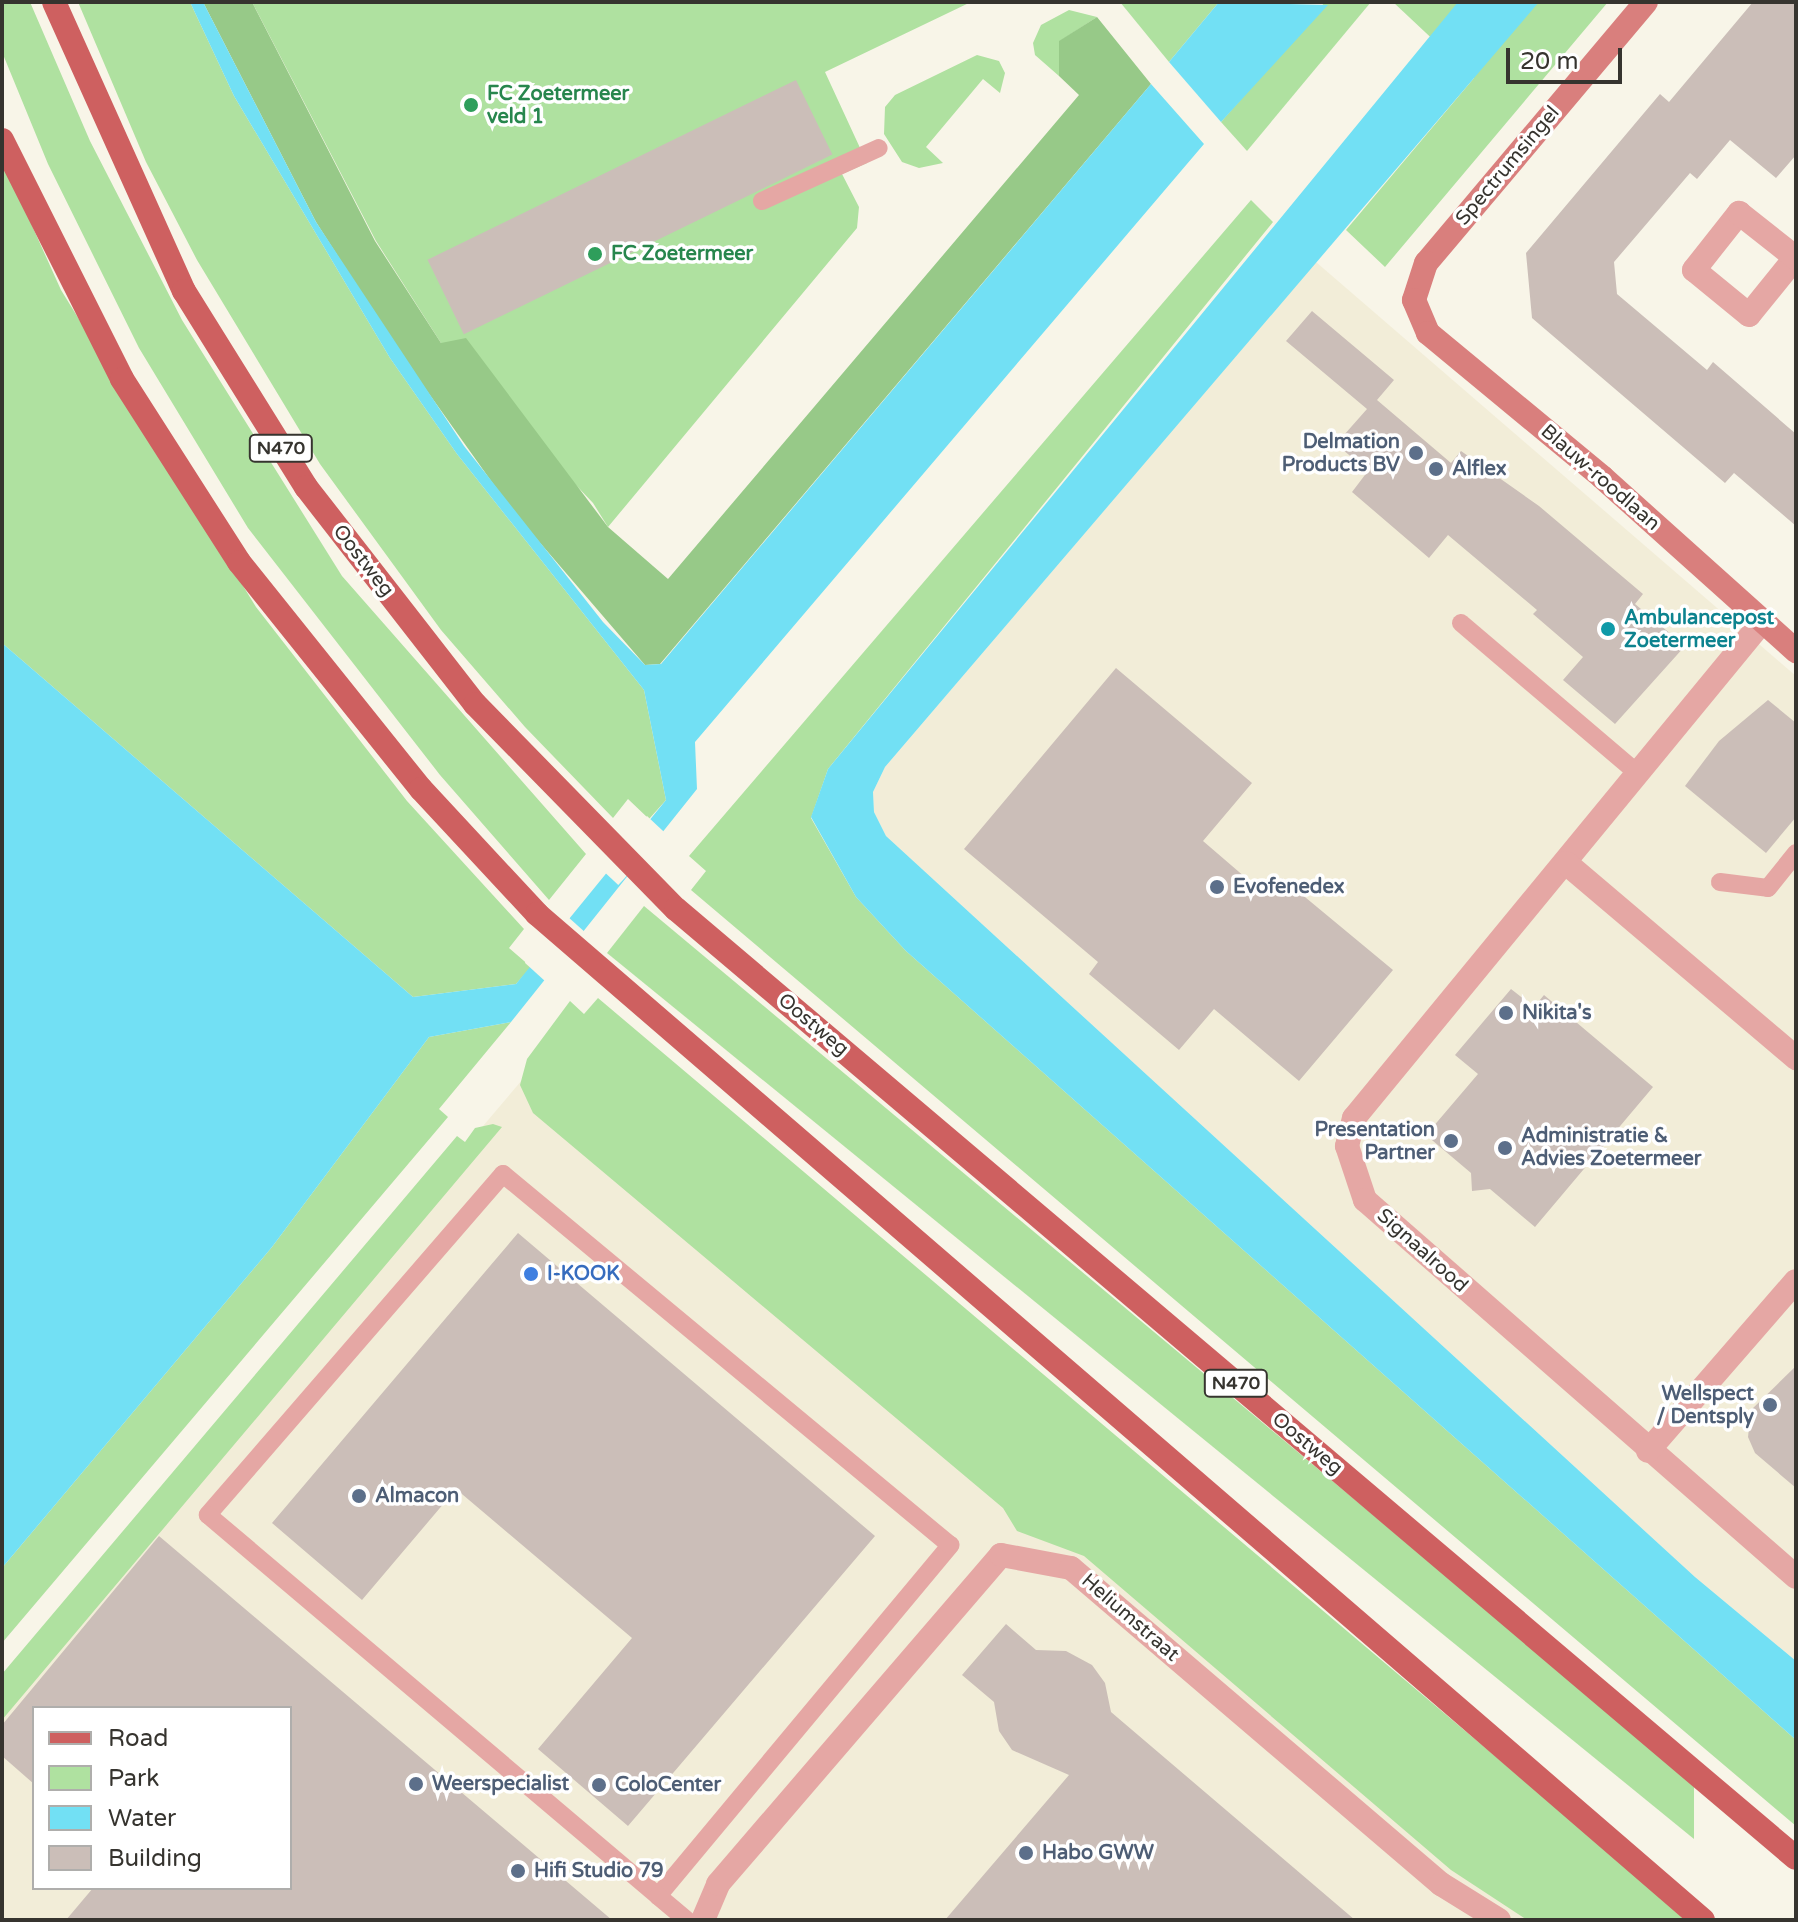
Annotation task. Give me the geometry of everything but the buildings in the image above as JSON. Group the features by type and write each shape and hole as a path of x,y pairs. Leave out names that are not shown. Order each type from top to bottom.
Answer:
{"main road":[{"name":"Oostweg","path":"54,2 184,291 306,487 475,704 676,909 1796,1858"},
{"path":"2,140 122,379 239,562 421,789 537,914 612,982 1703,1920"}],"street":[{"name":"Spectrumsingel","path":"1414,300 1426,263 1646,2"},
{"name":"Blauw-roodlaan","path":"1414,300 1428,333 1602,477 1796,651"},
{"name":"Signaalrood","path":"1762,622 1354,1118 1347,1146 1365,1200 1648,1451 1796,1577"},
{"path":"1566,863 1796,1058"},
{"path":"1648,1451 1796,1281"},
{"name":"Heliumstraat","path":"703,1920 718,1884 1001,1555 1071,1568 1441,1884 1499,1920"}],"lane":[{"path":"762,201 879,148"},
{"path":"1461,623 1637,773"},
{"path":"1720,882 1768,888 1796,853"},
{"path":"658,1896 950,1545 503,1174 208,1515 658,1896 687,1920"}],"shaded area":[{"path":"1316,262 1796,676 1796,1661 1695,1577 886,836 874,812 873,792 885,767"},
{"path":"556,1040 1620,1920 2,1920 2,1692"}],"green space":[{"path":"2,2 30,2 90,141 182,320 342,576 586,854 549,900 440,775 248,528 139,348 48,164 2,52"},
{"path":"78,2 190,2 234,96 390,358 457,454 644,690 666,800 649,819 628,799 613,818 525,727 441,630 320,464 197,260 146,162"},
{"path":"203,2 252,2 375,241 441,343 466,338 608,527 668,579 1079,95 1059,76 1059,41 1097,17 1151,84 660,664 645,665 511,509 400,353 316,222"},
{"name":"FC Zoetermeer","path":"252,2 971,2 825,72 867,163 842,174 859,207 857,228 608,527 593,503 441,343 376,241"},
{"path":"1120,2 1219,2 1169,62"},
{"path":"1325,2 1371,2 1247,151 1221,122"},
{"path":"1393,2 1608,2 1385,267 1346,230 1474,78"},
{"path":"1069,10 1097,17 1060,41 1059,76 1035,55 1033,43 1041,25"},
{"path":"977,55 999,61 1005,73 1000,93 983,79 926,147 943,163 919,168 902,162 884,134 885,107 895,95"},
{"path":"2,159 61,290 256,607 407,801 524,929 509,948 531,967 516,984 413,997 2,643"},
{"path":"1251,200 1273,222 828,769 811,818 856,897 906,951 1796,1740 1796,1826 691,890 706,871 689,856"},
{"path":"644,906 1694,1783 1694,1839 607,953"},
{"path":"598,998 1689,1920 1527,1920 1451,1870 1084,1556 1017,1531 1003,1508 533,1113 520,1085 527,1059 570,1001 584,1014"},
{"path":"511,1022 439,1109 448,1117 2,1643 2,1568 272,1247 429,1037"},
{"path":"493,1124 502,1127 2,1720 2,1674 457,1136 465,1142 475,1128"}],"water":[{"path":"190,2 203,2 316,222 464,446 603,622 645,665 661,664 1151,84 1204,144 695,742 697,789 511,1022 429,1037 272,1247 2,1568 2,643 413,997 516,984 666,800 644,690 457,454 390,358 234,96"},
{"path":"1219,2 1328,5 1221,122 1169,62"},
{"path":"1458,2 1539,2 885,767 873,792 874,812 886,836 1695,1577 1796,1661 1796,1740 906,951 856,897 811,817 828,769"}],"pier":[{"path":"647,816 666,834 618,885 599,867"},
{"path":"567,916 587,934 545,981 525,963"}],"place":[{"name":"FC Zoetermeer veld 1","path":"471,105"},
{"name":"FC Zoetermeer","path":"595,254"},
{"name":"Delmation Products BV","path":"1416,453"},
{"name":"Alflex","path":"1436,469"},
{"name":"Ambulancepost Zoetermeer","path":"1608,629"},
{"name":"Evofenedex","path":"1217,887"},
{"name":"Nikita's","path":"1506,1013"},
{"name":"Presentation Partner","path":"1451,1141"},
{"name":"Administratie & Advies Zoetermeer","path":"1505,1148"},
{"name":"I-KOOK","path":"531,1274"},
{"name":"Wellspect / Dentsply","path":"1770,1405"},
{"name":"Almacon","path":"359,1496"},
{"name":"Weerspecialist","path":"416,1784"},
{"name":"ColoCenter","path":"599,1785"},
{"name":"Habo GWW","path":"1026,1853"},
{"name":"Hifi Studio 79","path":"518,1871"}]}
